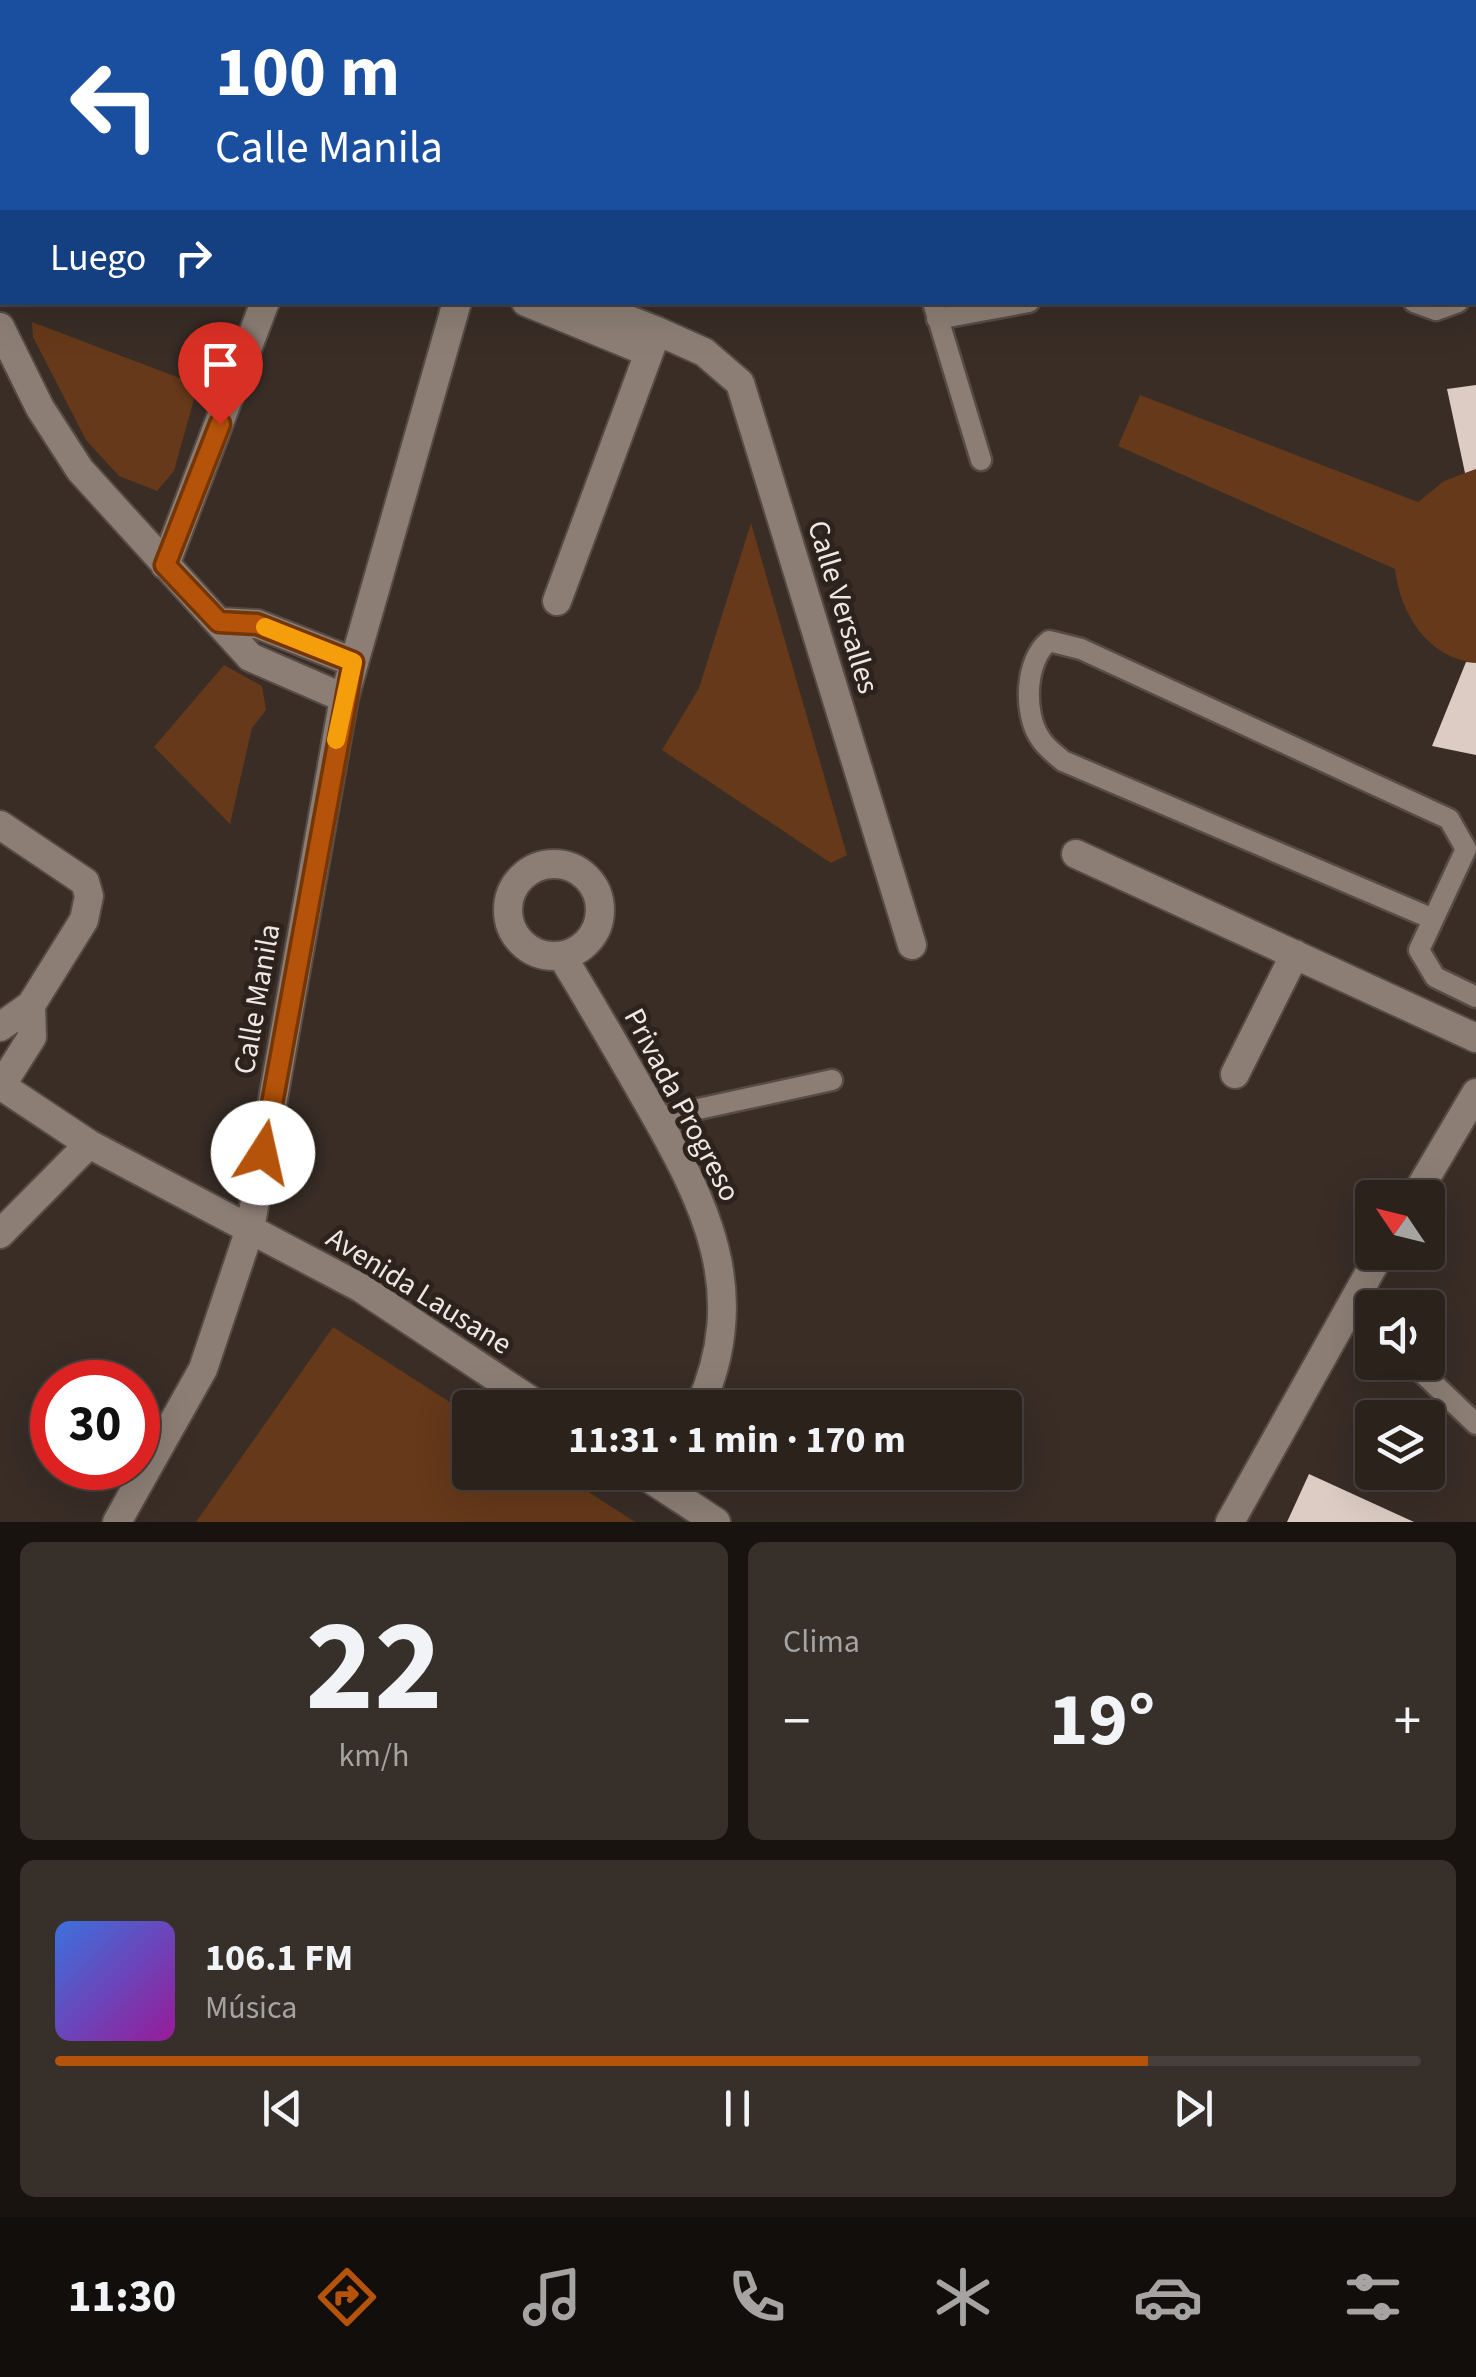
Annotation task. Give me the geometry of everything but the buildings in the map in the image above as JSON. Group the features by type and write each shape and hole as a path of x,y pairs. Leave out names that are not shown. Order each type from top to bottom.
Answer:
{"street":[{"path":"165,565 264,305"},
{"name":"Calle Manila","path":"117,1522 203,1369 250,1229 344,698 456,305"},
{"name":"Calle Versalles","path":"535,305 713,358 740,382 912,945"},
{"name":"Calle Versalles","path":"588,305 652,342"},
{"path":"0,327 40,408 80,470 250,657 344,698"},
{"path":"556,601 652,342"},
{"path":"219,622 257,624 353,662"},
{"path":"0,825 85,882 90,896 84,920 32,1005 0,1028"},
{"path":"1076,854 1476,1038"},
{"path":"1235,1074 1295,954"},
{"name":"Privada Progreso","path":"562,956 657,1118 697,1193 714,1238 723,1286 722,1336 705,1390"},
{"path":"1,1085 32,1036 32,1005"},
{"name":"Avenida Lausane","path":"1,1085 89,1144 361,1288 515,1390"},
{"path":"1425,1180 1476,1093"},
{"path":"0,1234 89,1144"},
{"path":"1230,1522 1371,1270"},
{"path":"672,1490 716,1522"}],"lane":[{"path":"981,460 935,311 997,305"},
{"path":"1422,305 1436,310 1450,305"},
{"path":"1433,920 1063,761 1041,741 1030,720 1032,664 1038,650 1049,641 1081,649 1448,819 1466,849 1433,920 1419,950 1435,977 1476,996"},
{"path":"657,1118 832,1080"},
{"path":"1430,1380 1476,1424"}],"shaded area":[{"path":"32,322 198,385 174,471 157,491 119,476 86,440 33,337"},
{"path":"1140,395 1418,502 1444,481 1476,469 1476,663 1443,652 1419,631 1403,602 1395,569 1118,446"},
{"path":"751,523 847,855 831,863 662,750 699,688"},
{"path":"224,665 262,686 266,710 252,728 230,824 154,747"},
{"path":"333,1327 452,1403 452,1490 585,1490 635,1522 196,1522"}],"slow traffic":[{"path":"265,627 353,662 336,740"}],"route":[{"path":"220,424 165,565 219,622 257,624 353,662 263,1153"}]}
